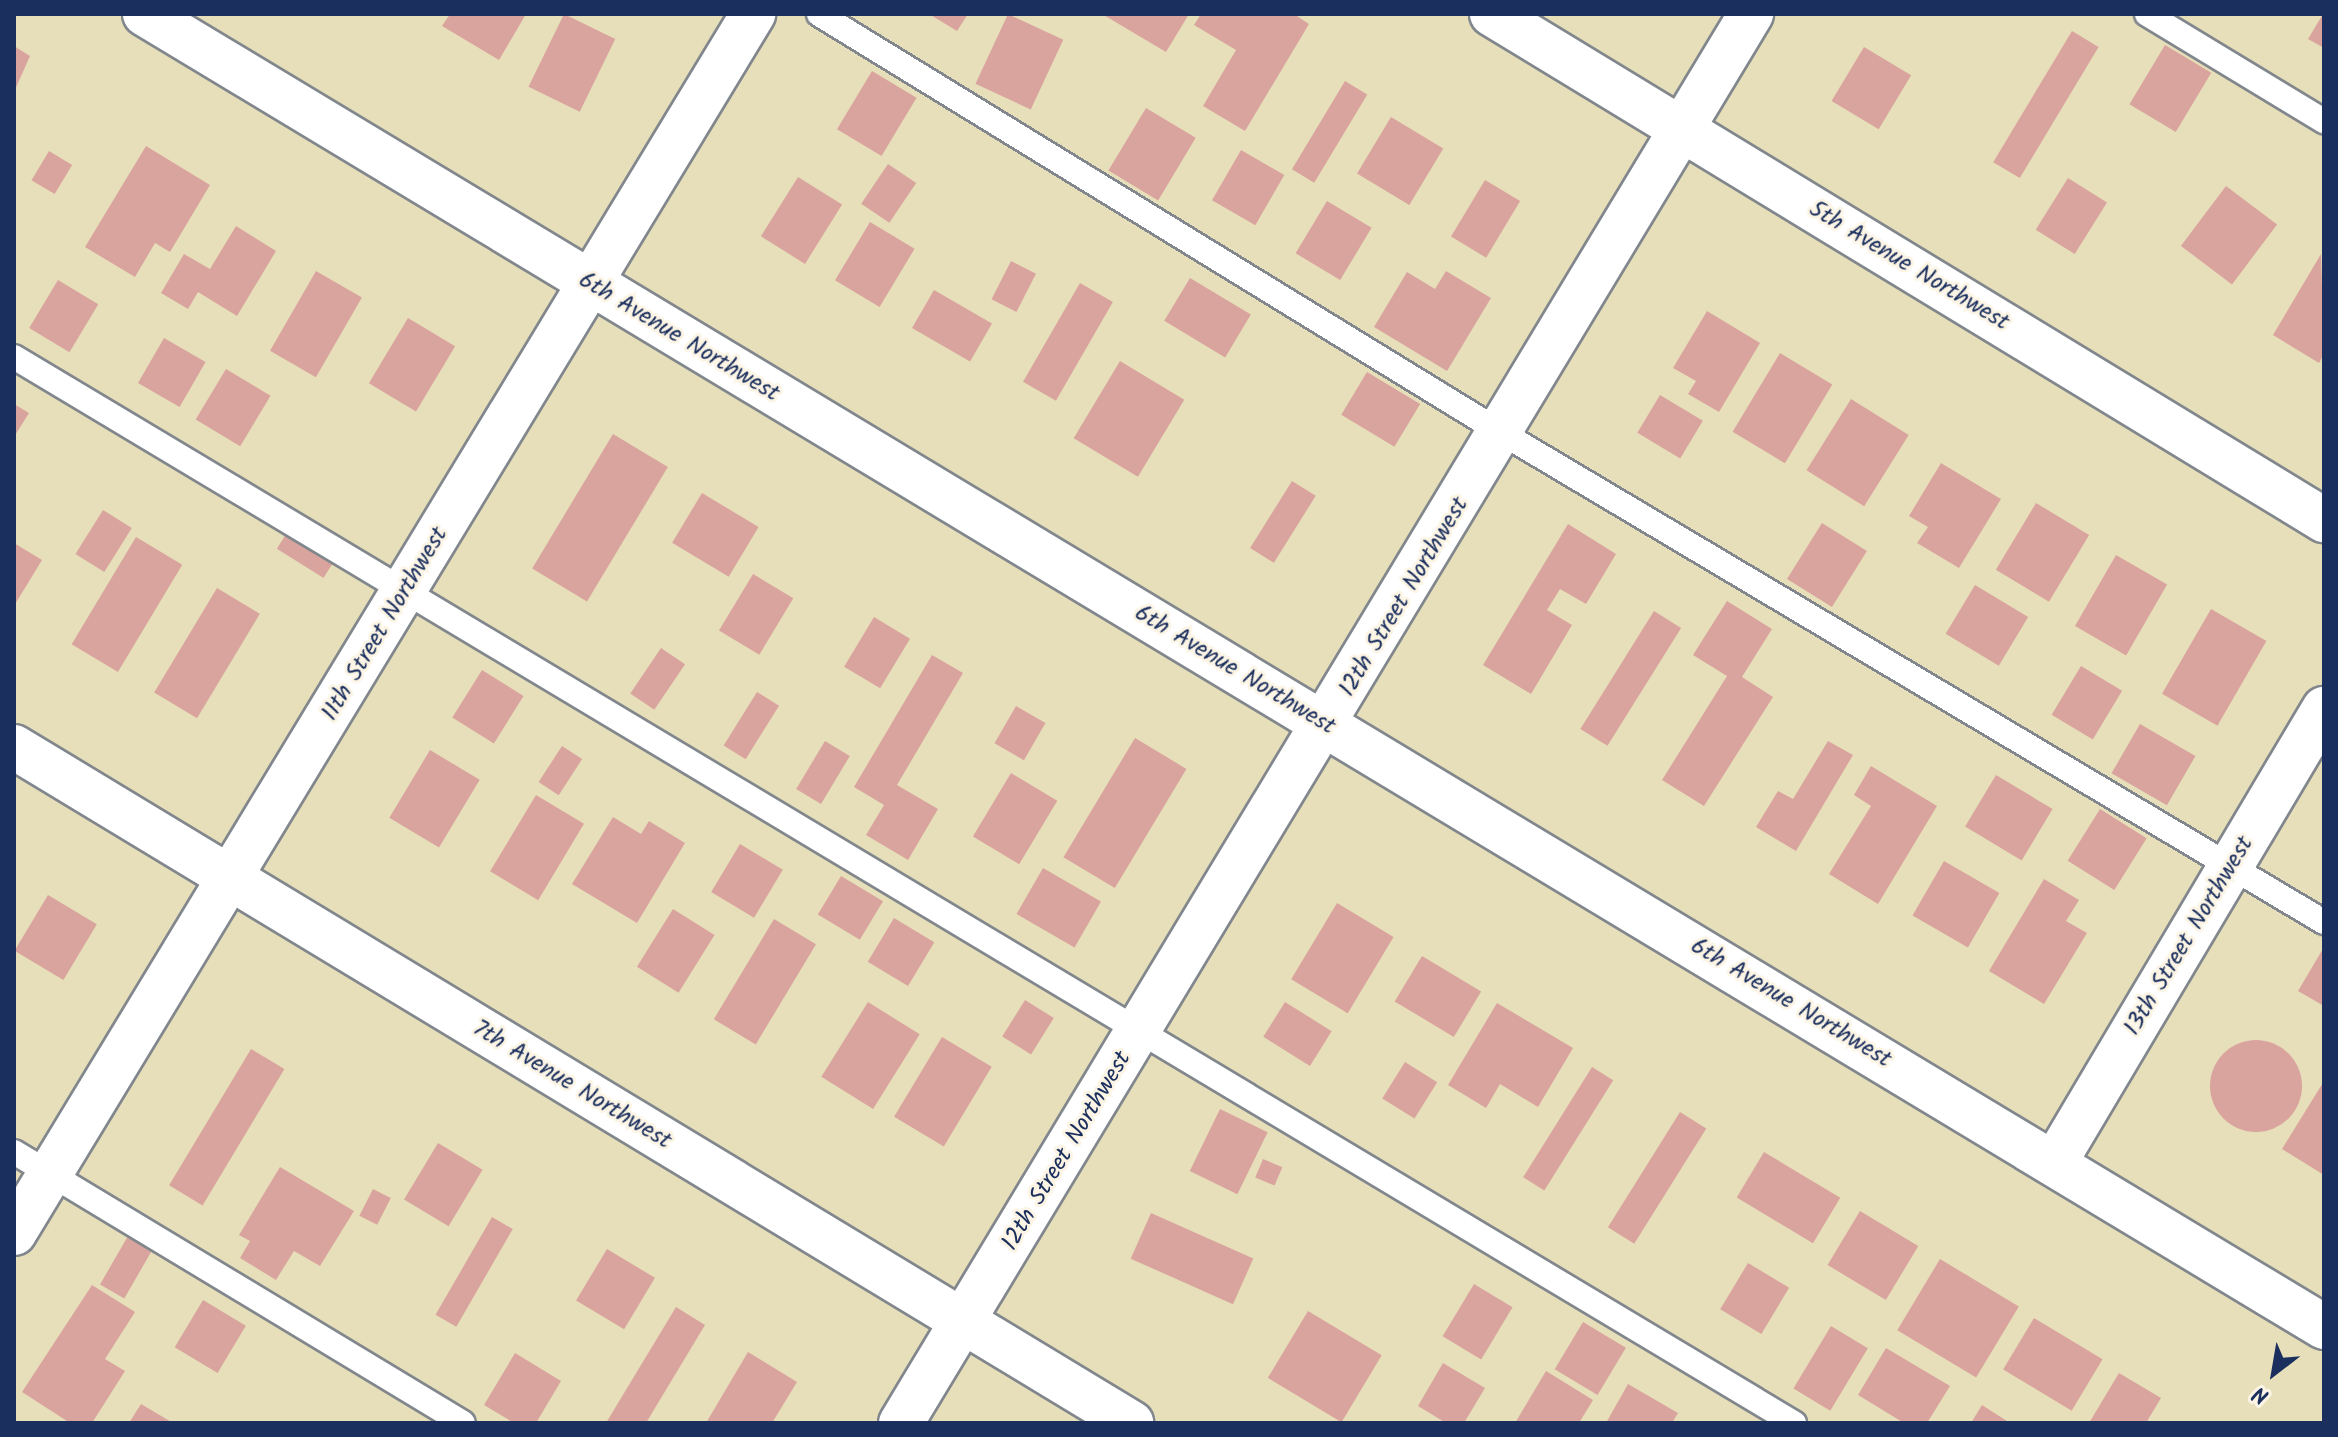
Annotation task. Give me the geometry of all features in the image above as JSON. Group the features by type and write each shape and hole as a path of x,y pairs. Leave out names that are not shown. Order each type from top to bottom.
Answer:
{"street":[{"name":"6th Avenue Northwest","path":"145,14 2055,1162 2324,1327"},
{"name":"11th Street Northwest","path":"14,1233 32,1163 231,880 753,14"},
{"name":"5th Avenue Northwest","path":"1492,14 2324,520"},
{"name":"12th Street Northwest","path":"901,1423 1327,725 1751,14"},
{"name":"13th Street Northwest","path":"2055,1162 2324,709"},
{"name":"7th Avenue Northwest","path":"14,747 1131,1423"}],"lane":[{"path":"819,14 1502,433 2324,922"},
{"path":"2147,14 2324,121"},
{"path":"14,357 1794,1423"},
{"path":"32,1163 463,1423"}],"building":[{"path":"450,14 526,14 499,60 442,26"},
{"path":"564,14 615,39 580,112 528,87"},
{"path":"929,14 968,14 957,31"},
{"path":"1008,14 1063,40 1031,110 975,84"},
{"path":"1102,14 1189,14 1166,52"},
{"path":"1201,14 1294,14 1309,24 1245,131 1203,106 1236,50 1194,25"},
{"path":"2324,14 2324,48 2308,39"},
{"path":"2072,31 2099,47 2020,178 1993,162"},
{"path":"2165,45 2211,73 2176,132 2129,104"},
{"path":"14,46 30,56 14,92"},
{"path":"1864,47 1911,75 1879,129 1832,101"},
{"path":"872,71 917,98 882,156 837,129"},
{"path":"1345,81 1367,94 1314,183 1292,169"},
{"path":"1146,108 1196,138 1158,200 1108,171"},
{"path":"1391,117 1443,148 1409,205 1357,174"},
{"path":"146,146 210,185 170,252 155,243 135,277 85,247"},
{"path":"1241,150 1284,175 1255,225 1212,200"},
{"path":"49,151 72,165 55,194 31,180"},
{"path":"888,164 916,183 889,223 861,204"},
{"path":"798,177 842,205 805,264 761,236"},
{"path":"2068,178 2107,202 2075,254 2036,230"},
{"path":"1485,180 1520,201 1486,258 1451,237"},
{"path":"2226,186 2277,225 2232,284 2181,246"},
{"path":"1327,201 1372,228 1340,280 1296,253"},
{"path":"870,222 915,249 880,307 835,280"},
{"path":"236,226 276,251 237,316 198,292 188,309 161,293 184,254 210,269"},
{"path":"2321,254 2324,354 2319,363 2273,335"},
{"path":"1011,261 1036,274 1016,312 991,299"},
{"path":"316,271 362,298 316,377 270,351"},
{"path":"1446,271 1491,298 1447,371 1374,327 1407,272 1435,289"},
{"path":"1190,278 1251,315 1225,357 1164,321"},
{"path":"58,280 98,304 69,352 29,328"},
{"path":"1080,283 1113,302 1056,401 1023,382"},
{"path":"934,290 992,324 970,362 912,328"},
{"path":"1707,311 1760,343 1719,412 1688,394 1696,381 1673,368"},
{"path":"408,318 455,346 416,411 369,383"},
{"path":"164,338 206,362 180,407 138,383"},
{"path":"1780,353 1832,384 1785,463 1733,432"},
{"path":"1120,361 1184,400 1138,477 1074,438"},
{"path":"226,369 271,396 240,446 196,420"},
{"path":"1367,372 1420,404 1394,447 1341,415"},
{"path":"1660,395 1703,421 1680,458 1637,433"},
{"path":"1851,399 1909,435 1864,506 1806,470"},
{"path":"14,404 29,413 14,437"},
{"path":"613,434 668,467 587,602 532,569"},
{"path":"1941,463 2001,499 1959,568 1917,543 1928,527 1909,516"},
{"path":"1292,481 1316,496 1274,563 1250,548"},
{"path":"702,493 759,527 729,577 672,543"},
{"path":"2036,503 2089,535 2049,602 1996,570"},
{"path":"103,510 132,528 104,572 75,554"},
{"path":"1822,523 1867,551 1832,607 1787,579"},
{"path":"1568,524 1616,554 1586,604 1560,589 1547,610 1572,625 1531,694 1483,665"},
{"path":"288,531 335,560 324,578 277,549"},
{"path":"136,537 182,565 118,672 72,644"},
{"path":"14,543 42,560 14,606"},
{"path":"2116,555 2167,584 2126,656 2075,626"},
{"path":"753,574 793,598 759,655 719,631"},
{"path":"1975,585 2028,617 1999,666 1946,634"},
{"path":"217,588 260,614 197,718 154,693"},
{"path":"1727,601 1772,629 1742,677 1773,697 1704,806 1662,780 1727,676 1693,655"},
{"path":"2211,609 2266,641 2217,726 2162,694"},
{"path":"1654,611 1681,628 1607,746 1580,729"},
{"path":"874,617 910,639 880,688 844,667"},
{"path":"661,648 685,664 654,710 630,694"},
{"path":"932,655 963,673 897,785 938,809 908,860 866,835 884,805 854,787"},
{"path":"2081,666 2122,691 2093,740 2052,715"},
{"path":"482,670 524,696 494,743 452,717"},
{"path":"757,692 779,706 746,759 724,745"},
{"path":"1016,706 1045,723 1024,760 994,743"},
{"path":"2140,724 2195,756 2167,805 2112,773"},
{"path":"1135,738 1186,769 1115,888 1063,857"},
{"path":"825,741 850,756 821,804 796,789"},
{"path":"1828,741 1853,755 1796,851 1756,827 1778,791 1793,799"},
{"path":"562,746 582,759 559,795 539,782"},
{"path":"430,750 480,780 439,848 389,818"},
{"path":"1871,766 1937,806 1878,904 1829,874 1871,806 1854,795"},
{"path":"1011,773 1057,801 1019,864 973,836"},
{"path":"1996,775 2053,809 2022,860 1965,826"},
{"path":"536,795 584,824 538,900 490,871"},
{"path":"2100,809 2147,838 2114,890 2068,861"},
{"path":"613,817 641,834 649,821 685,843 637,923 572,884"},
{"path":"740,844 783,870 754,918 711,892"},
{"path":"1944,861 1999,893 1968,948 1912,916"},
{"path":"1043,868 1101,902 1075,947 1016,914"},
{"path":"841,876 883,901 860,940 818,915"},
{"path":"2044,879 2079,900 2066,921 2087,933 2044,1004 1989,971"},
{"path":"48,895 97,924 63,980 15,951"},
{"path":"1337,903 1394,937 1348,1013 1291,979"},
{"path":"673,909 715,935 679,993 637,967"},
{"path":"894,918 934,942 908,986 868,962"},
{"path":"774,919 816,944 756,1045 714,1019"},
{"path":"2324,947 2324,1006 2298,991"},
{"path":"1422,956 1481,992 1454,1037 1395,1001"},
{"path":"1025,1000 1054,1018 1031,1054 1002,1036"},
{"path":"868,1002 920,1034 873,1109 821,1077"},
{"path":"1285,1002 1332,1031 1310,1066 1263,1037"},
{"path":"1497,1003 1573,1048 1538,1107 1500,1084 1486,1108 1448,1085"},
{"path":"942,1037 992,1067 944,1147 894,1117"},
{"path":"2256,1040 2274,1043 2289,1053 2299,1068 2302,1086 2299,1104 2289,1119 2274,1129 2256,1132 2238,1129 2223,1119 2213,1104 2210,1086 2213,1068 2223,1053 2238,1043"},
{"path":"251,1049 284,1069 203,1205 169,1185"},
{"path":"1405,1062 1437,1082 1414,1119 1382,1098"},
{"path":"1592,1067 1613,1080 1544,1190 1523,1177"},
{"path":"2324,1081 2324,1175 2282,1149"},
{"path":"1220,1109 1268,1132 1237,1194 1190,1171"},
{"path":"1680,1112 1706,1128 1634,1244 1608,1227"},
{"path":"438,1143 483,1170 449,1226 404,1200"},
{"path":"1764,1152 1840,1198 1813,1243 1737,1197"},
{"path":"1263,1159 1282,1167 1275,1186 1255,1177"},
{"path":"280,1167 354,1211 320,1266 294,1251 276,1280 240,1258 250,1241 239,1235"},
{"path":"373,1189 391,1198 377,1225 359,1216"},
{"path":"1860,1211 1918,1246 1886,1300 1828,1265"},
{"path":"1151,1213 1253,1259 1233,1304 1131,1259"},
{"path":"492,1217 513,1229 456,1327 436,1315"},
{"path":"128,1236 152,1250 124,1298 100,1284"},
{"path":"607,1249 655,1278 624,1329 576,1300"},
{"path":"1940,1259 2019,1306 1976,1378 1897,1330"},
{"path":"1748,1263 1789,1288 1761,1334 1720,1309"},
{"path":"1474,1284 1513,1307 1481,1359 1443,1336"},
{"path":"92,1285 135,1312 105,1359 125,1371 92,1423 70,1423 22,1392"},
{"path":"203,1300 246,1326 218,1373 175,1347"},
{"path":"676,1307 705,1325 646,1423 606,1423"},
{"path":"1308,1311 1382,1355 1342,1422 1268,1378"},
{"path":"2034,1318 2103,1359 2072,1411 2003,1369"},
{"path":"1583,1322 1626,1348 1598,1395 1555,1369"},
{"path":"1831,1326 1868,1348 1830,1411 1793,1389"},
{"path":"1886,1348 1950,1386 1927,1423 1904,1423 1858,1395"},
{"path":"748,1352 797,1382 772,1423 706,1423"},
{"path":"515,1353 561,1381 536,1423 514,1423 484,1405"},
{"path":"1443,1363 1485,1388 1464,1423 1446,1423 1418,1406"},
{"path":"1546,1371 1593,1400 1579,1423 1515,1423"},
{"path":"2119,1373 2161,1398 2146,1423 2089,1423"},
{"path":"1628,1384 1678,1413 1672,1423 1606,1423"},
{"path":"141,1404 173,1423 129,1423"},
{"path":"1982,1405 2010,1423 1971,1423"}]}
